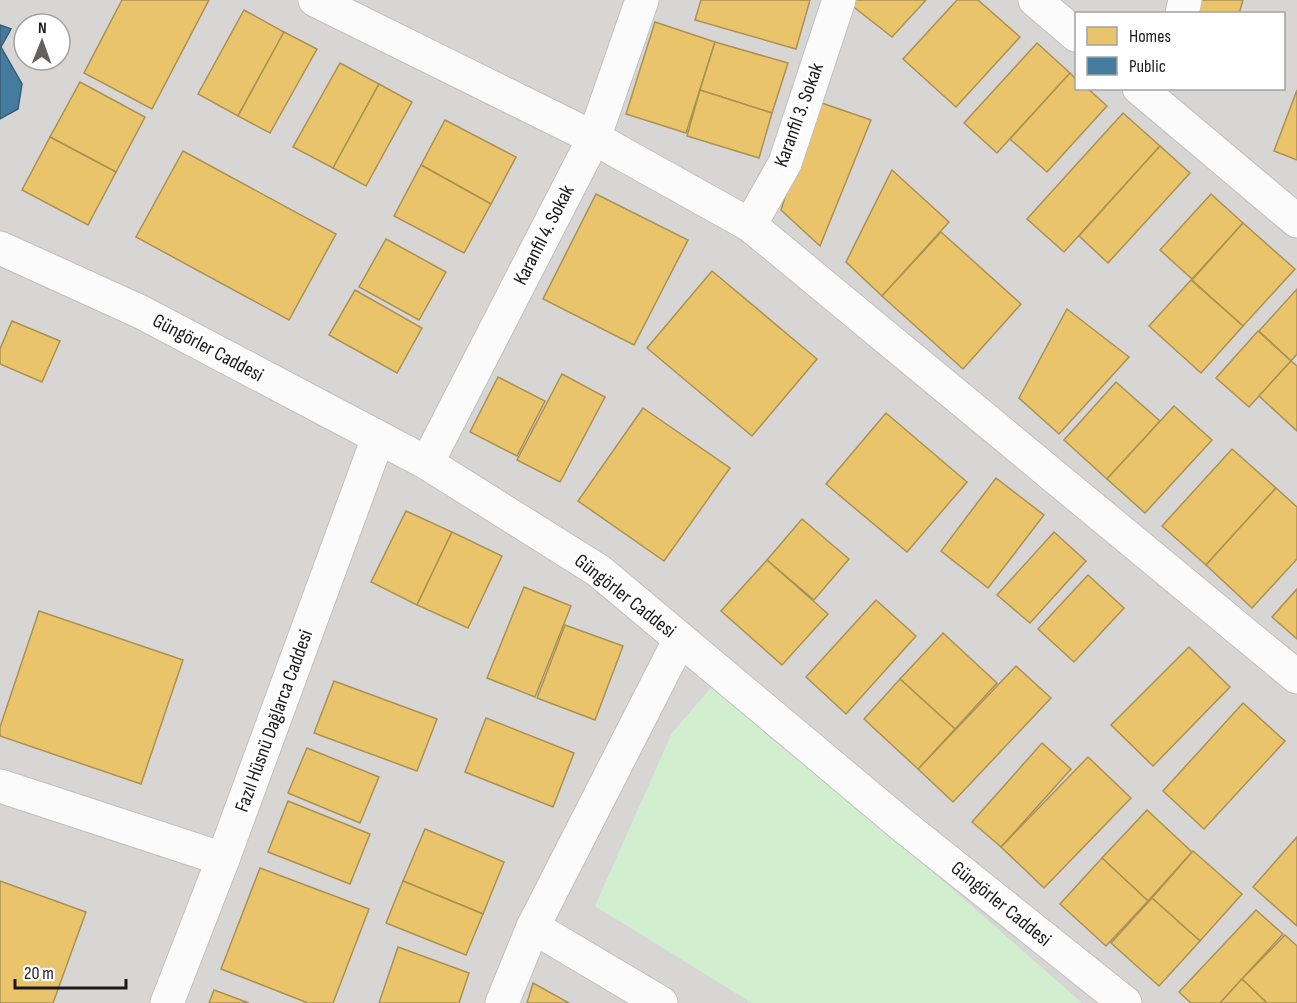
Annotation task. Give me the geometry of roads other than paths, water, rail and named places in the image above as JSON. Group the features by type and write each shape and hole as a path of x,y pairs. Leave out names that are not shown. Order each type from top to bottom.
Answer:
{"street":[{"path":"315,0 594,138 750,225 1297,677"},
{"name":"Karanfil 4. Sokak","path":"427,463 594,138 642,0"},
{"name":"Karanfil 3. Sokak","path":"750,225 785,163 839,0"},
{"path":"1035,0 1075,33"},
{"path":"1152,93 1297,221"},
{"name":"Güngörler Caddesi","path":"0,248 141,312 427,463 599,571 901,824 1125,1003"},
{"name":"Fazıl Hüsnü Dağlarca Caddesi","path":"167,1003 224,860 378,438"},
{"path":"502,1003 532,927 680,639"},
{"path":"0,786 224,860"},
{"path":"532,927 661,1003"}]}
